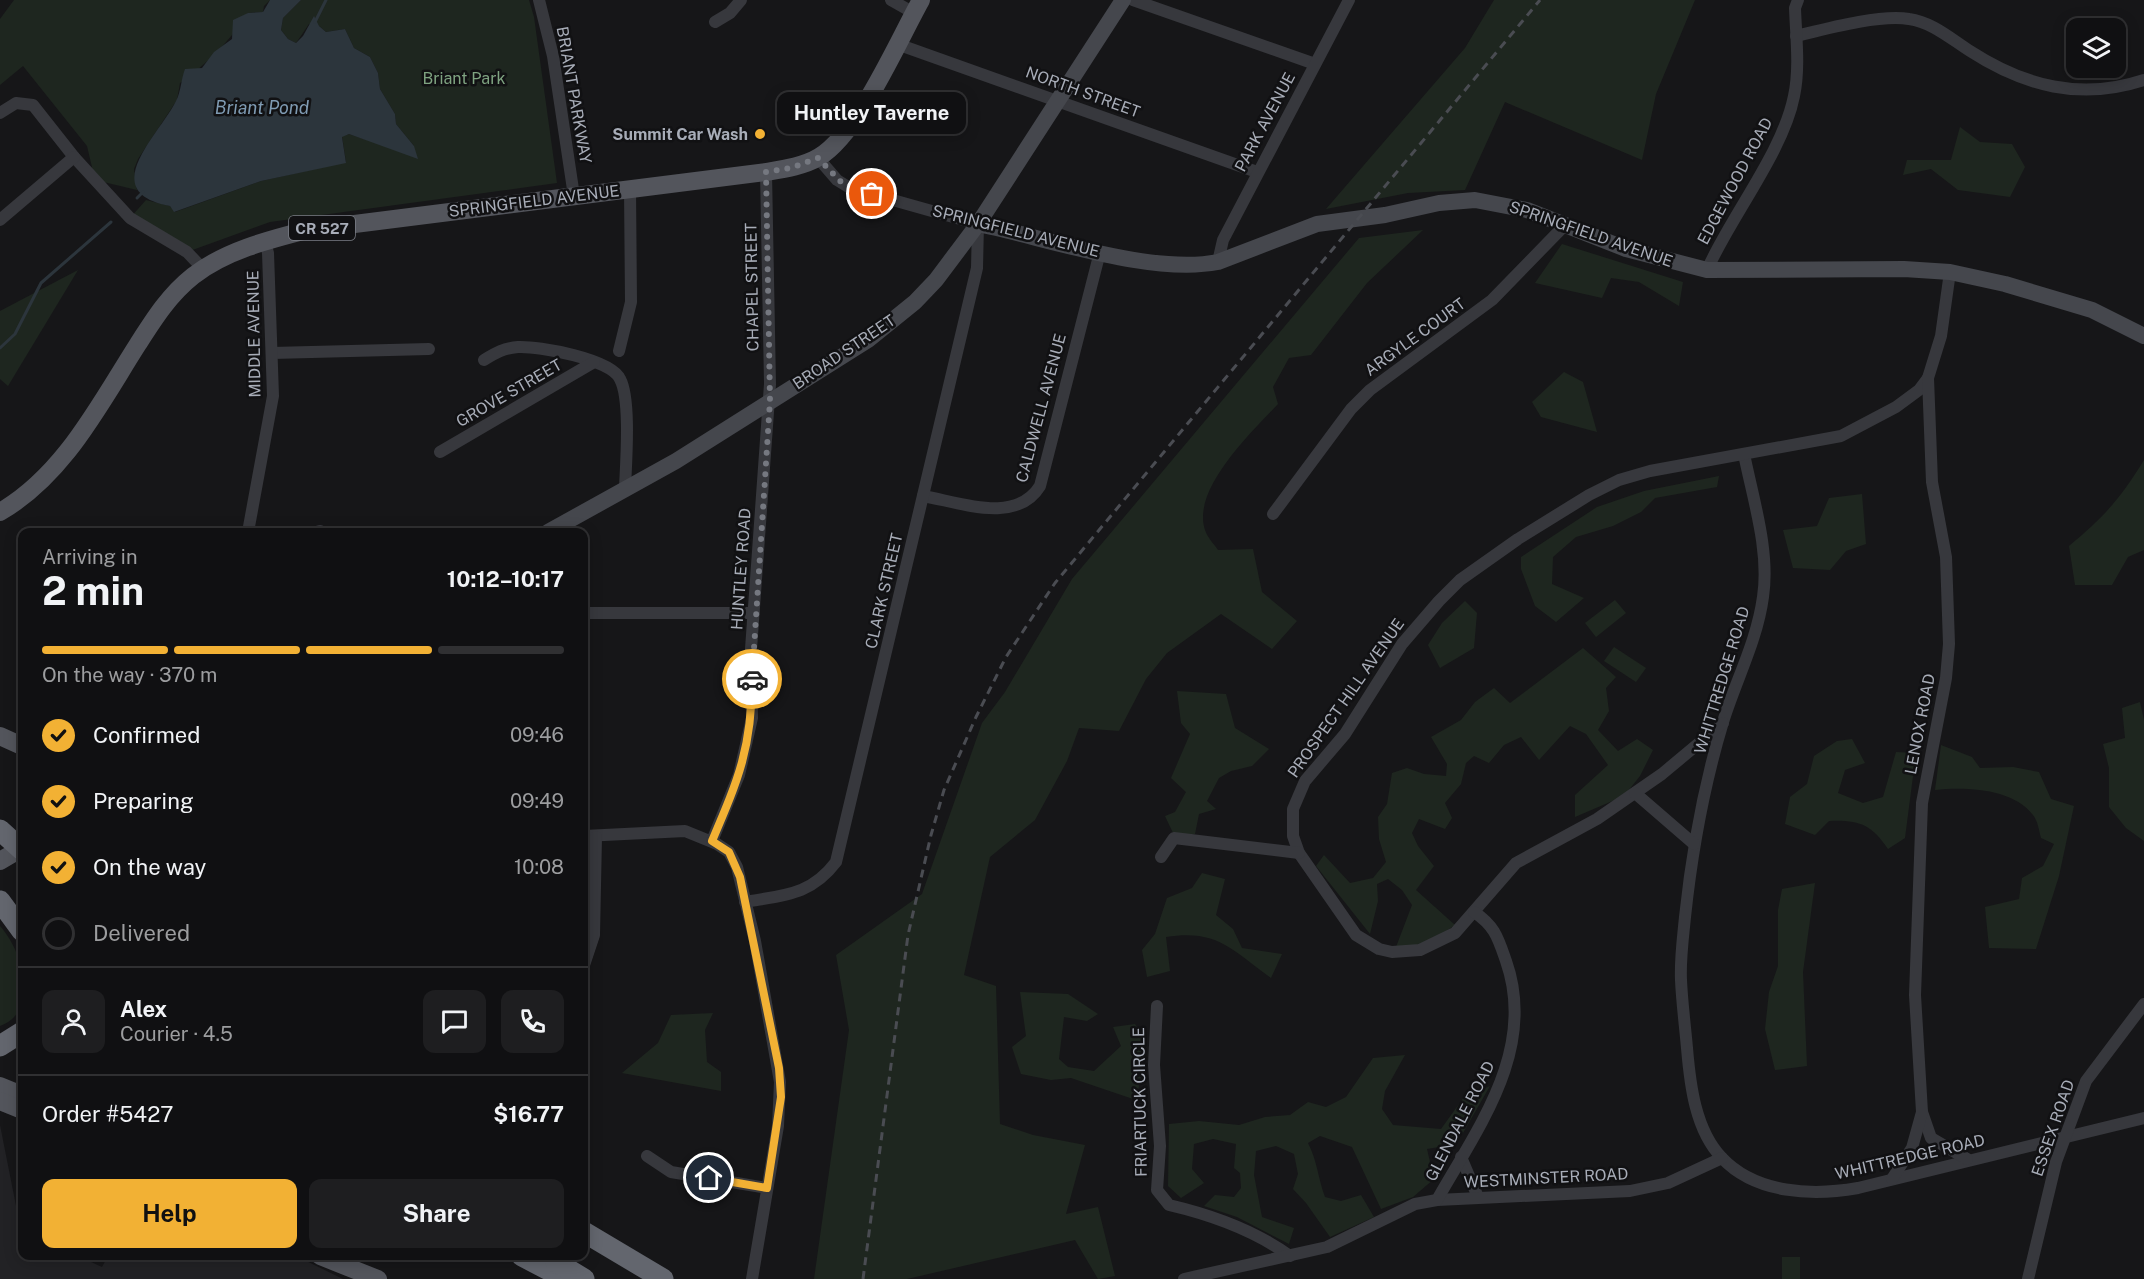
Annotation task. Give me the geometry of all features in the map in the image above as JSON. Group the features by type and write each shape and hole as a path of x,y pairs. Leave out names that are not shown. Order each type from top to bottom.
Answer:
{"highway":[{"path":"0,830 18,846"},
{"path":"0,886 18,902"},
{"path":"0,901 18,926"},
{"path":"0,1046 18,1035"},
{"path":"588,1234 663,1279"},
{"path":"530,1260 566,1279"},
{"path":"552,1260 584,1279"}],"main road":[{"name":"BROAD STREET","path":"555,528 676,461 868,340 893,321 936,280 978,225 1123,0"},
{"name":"CR 527","path":"818,158 833,146 850,125 917,7"},
{"name":"SPRINGFIELD AVENUE","path":"0,512 45,479 80,435 163,306 203,269 223,258 265,242 307,230 766,172 791,168 818,158"},
{"name":"SPRINGFIELD AVENUE","path":"978,225 1100,252 1173,265 1218,262 1317,224 1385,215 1439,203 1475,200 1508,205 1566,224 1647,256 1707,270 1904,269 1950,272 2005,284 2092,310 2144,336"},
{"path":"0,736 18,744"},
{"path":"0,861 18,851"},
{"path":"0,1086 18,1093"},
{"path":"0,1101 18,1108"},
{"path":"328,1260 372,1276"},
{"path":"351,1260 372,1276"}],"street":[{"name":"BRIANT PARKWAY","path":"539,0 553,56 574,196"},
{"path":"715,22 730,13 741,0"},
{"path":"891,0 917,7"},
{"path":"1133,0 1315,64"},
{"name":"PARK AVENUE","path":"1218,262 1223,240 1348,0"},
{"name":"EDGEWOOD ROAD","path":"1707,270 1720,240 1784,128 1794,96 1798,0"},
{"path":"1796,36 1835,27 1908,18 1927,24 1996,69 2030,82 2076,91 2128,85 2144,80"},
{"name":"NORTH STREET","path":"897,44 1257,172"},
{"path":"0,113 16,103 33,105 74,157 130,218 187,252 203,269"},
{"path":"0,220 74,157"},
{"name":"SPRINGFIELD AVENUE","path":"818,158 837,180 850,188 978,225"},
{"name":"CHAPEL STREET","path":"766,172 770,401"},
{"path":"618,351 631,302 630,189"},
{"name":"ARGYLE COURT","path":"1273,514 1351,409 1370,390 1492,300 1566,224"},
{"name":"CLARK STREET","path":"745,902 809,888 819,882 836,862 977,268 978,225"},
{"name":"MIDDLE AVENUE","path":"250,528 272,407 268,253 265,242"},
{"name":"CALDWELL AVENUE","path":"923,496 1007,509 1023,504 1035,493 1043,476 1100,252"},
{"name":"LENOX ROAD","path":"1892,1179 1912,1148 1922,1112 1915,995 1922,803 1946,678 1949,644 1946,557 1932,482 1928,378 1941,336 1950,272"},
{"path":"484,360 499,351 518,347 547,350 594,362 617,372 624,390 625,488"},
{"path":"272,353 429,349"},
{"name":"GROVE STREET","path":"440,452 594,362"},
{"name":"PROSPECT HILL AVENUE","path":"1723,723 1635,793 1597,819 1516,863 1455,933 1433,945 1399,951 1379,949 1356,935 1299,853 1293,836 1293,809 1305,781 1345,734 1402,644 1460,580 1518,539 1589,495 1619,480 1650,471 1841,436 1902,402 1919,390 1928,378"},
{"name":"HUNTLEY ROAD","path":"712,841 747,749 752,718 754,613 770,401"},
{"name":"WHITTREDGE ROAD","path":"1744,454 1762,544 1764,594 1752,642 1723,723 1694,844 1682,947 1682,989 1693,1095 1703,1127 1722,1158 1756,1180 1793,1191 1834,1192 1967,1159 2064,1139 2144,1118"},
{"path":"588,612 754,613"},
{"path":"1635,793 1694,844"},
{"path":"588,953 594,935 590,836 685,831 712,841 729,852 734,860 745,902 780,1082 778,1126 752,1279"},
{"path":"1161,857 1173,838 1299,853"},
{"name":"GLENDALE ROAD","path":"1187,1279 1326,1246 1415,1204 1437,1200 1495,1097 1508,1064 1515,1030 1514,992 1504,956 1489,922 1474,912"},
{"name":"ESSEX ROAD","path":"2028,1279 2064,1139 2085,1081 2144,1004"},
{"name":"FRIARTUCK CIRCLE","path":"1157,1006 1154,1065 1160,1146 1157,1190 1169,1205 1200,1213 1265,1238 1290,1256"},
{"path":"1922,1112 1931,1138 1967,1159"},
{"path":"647,1156 671,1172 767,1188"},
{"path":"1461,1157 1478,1197"},
{"name":"WESTMINSTER ROAD","path":"1437,1200 1630,1191 1668,1183 1722,1158"}],"shaded area":[{"path":"0,1125 18,1216 18,1260 87,1260 102,1267 106,1260 304,1260 343,1279 0,1279"}],"green space":[{"path":"14,0 270,0 264,6 263,12 248,13 217,51 180,83 177,100 138,159 134,169 137,190 95,180 87,146 23,66 0,85 0,19"},
{"name":"Briant Park","path":"301,0 529,0 534,17 557,183 270,222 187,252 130,218 146,200 170,206 175,212 261,181 346,162 342,136 349,134 370,141 414,146 396,124 395,114 380,89 378,73 370,57 354,48 345,29 326,32 319,26 309,24 296,43 288,39 281,30 283,18"},
{"path":"1494,0 1695,0 1656,94 1642,160 1505,102 1465,190 1408,193 1326,209 1465,48"},
{"path":"1960,127 1980,142 2012,144 2025,167 2010,197 1958,190 1931,169 1903,175 1907,160 1951,160"},
{"path":"1423,230 1367,283 1311,355 1289,358 1273,387 1278,404 1227,462 1215,479 1207,497 1203,514 1207,535 1218,550 1253,549 1262,592 1297,621 1272,649 1221,614 1167,653 1146,679 1119,731 1079,728 1067,761 1035,820 990,857 964,975 996,986 1000,1124 1033,1135 1085,1145 1066,1214 1098,1207 1115,1276 1098,1279 1075,1240 907,1279 814,1279 849,1030 836,955 922,894 982,723 1005,692 1072,579 1359,238"},
{"path":"1562,244 1683,282 1679,306 1639,282 1611,278 1602,298 1535,283"},
{"path":"78,270 8,386 0,379 0,311"},
{"path":"1564,372 1583,382 1597,432 1541,417 1532,402"},
{"path":"2144,460 2144,550 2128,557 2112,585 2075,585 2069,546 2111,507"},
{"path":"1719,476 1717,487 1655,498 1641,512 1613,526 1576,537 1553,557 1552,584 1584,598 1556,622 1535,606 1521,569 1521,557 1597,507 1644,491"},
{"path":"1862,494 1866,544 1846,551 1830,570 1793,568 1783,530 1817,526 1829,498"},
{"path":"1615,600 1626,613 1596,637 1585,623"},
{"path":"1465,601 1477,613 1474,648 1440,668 1428,645 1442,623"},
{"path":"1614,647 1646,668 1636,682 1604,661"},
{"path":"1583,648 1616,677 1606,688 1609,711 1598,730 1618,751 1637,739 1653,750 1640,776 1624,796 1575,817 1575,795 1608,765 1586,734 1570,726 1539,760 1521,737 1504,745 1489,763 1474,756 1466,763 1461,784 1445,803 1452,818 1445,829 1419,819 1412,833 1418,846 1434,866 1416,890 1455,925 1425,946 1396,947 1412,905 1402,890 1388,879 1377,884 1378,901 1370,934 1316,866 1324,855 1350,883 1373,878 1386,862 1379,839 1378,817 1387,804 1392,773 1407,768 1424,774 1446,776 1447,764 1431,737 1461,720 1475,702 1494,688 1510,703"},
{"path":"1177,691 1226,694 1235,728 1269,749 1252,766 1231,771 1219,778 1207,801 1216,809 1199,814 1195,834 1174,835 1165,816 1175,812 1186,792 1171,778 1190,734 1181,723"},
{"path":"2140,702 2144,720 2144,841 2126,828 2109,807 2109,768 2103,744 2125,738 2122,708"},
{"path":"1852,739 1865,763 1845,770 1838,793 1863,803 1883,797 1896,752 1916,753 1905,838 1888,849 1870,829 1848,821 1829,821 1815,835 1785,824 1790,797 1807,784 1814,756 1837,741"},
{"path":"1941,745 1972,757 1980,768 2013,767 2039,772 2051,799 2074,806 2059,876 2036,949 1989,948 1985,907 2019,899 2022,878 2043,866 2054,844 2041,838 2033,815 2013,799 2001,794 1974,789 1935,790"},
{"path":"1202,873 1225,879 1216,915 1233,929 1242,948 1282,954 1271,978 1223,944 1199,936 1184,935 1166,937 1170,971 1147,977 1142,950 1155,934 1167,898 1192,888"},
{"path":"1815,883 1803,972 1807,1066 1775,1070 1765,1029 1769,992 1778,966 1778,910 1782,889"},
{"path":"0,926 18,958 18,1010 13,1018 0,1026"},
{"path":"1020,992 1068,994 1098,1014 1087,1021 1064,1017 1059,1059 1068,1067 1094,1071 1121,1046 1113,1027 1135,1024 1143,1051 1142,1071 1136,1100 1071,1078 1051,1080 1021,1074 1012,1047 1026,1036"},
{"path":"713,1013 705,1030 707,1062 721,1072 721,1091 622,1073 658,1043 671,1015"},
{"path":"1405,1055 1385,1091 1382,1109 1393,1125 1441,1129 1464,1097 1490,1086 1463,1133 1451,1145 1427,1149 1434,1179 1413,1197 1381,1209 1352,1147 1320,1136 1308,1143 1325,1197 1341,1201 1361,1195 1374,1217 1330,1237 1293,1189 1298,1174 1294,1154 1276,1146 1256,1151 1254,1175 1262,1217 1294,1228 1289,1244 1237,1217 1204,1206 1215,1195 1234,1197 1241,1188 1240,1173 1234,1168 1236,1144 1213,1139 1194,1144 1192,1169 1204,1183 1181,1198 1168,1186 1169,1124 1199,1121 1239,1125 1265,1117 1290,1115 1308,1102 1326,1107 1346,1097 1373,1058"},
{"path":"1782,1257 1800,1257 1800,1279 1782,1279"}],"water":[{"name":"Briant Pond","path":"270,0 301,0 283,18 281,30 288,39 296,43 303,36 314,16 319,26 326,32 345,29 354,48 370,57 378,73 380,89 395,114 396,124 414,146 418,159 349,134 342,137 346,163 261,181 174,212 170,206 148,199 137,188 134,176 138,161 176,101 185,69 202,68 214,52 232,39 233,20 248,13 263,12"}],"waterway":[{"path":"315,22 326,0"},
{"path":"137,198 143,192"},
{"path":"0,348 15,334 41,283 111,222"}],"railway":[{"path":"863,1279 908,935 944,790 976,717 1006,657 1055,583 1540,0"}],"way so far":[{"path":"752,679 752,649 770,401 766,172 791,168 818,158 843,184 872,194"}],"place":[{"name":"Summit Car Wash","path":"760,134"},
{"name":"Huntley Taverne","path":"872,194"}],"route":[{"path":"709,1178 767,1188 781,1097 779,1068 740,877 729,852 712,841 747,749 752,718 752,679"}]}
